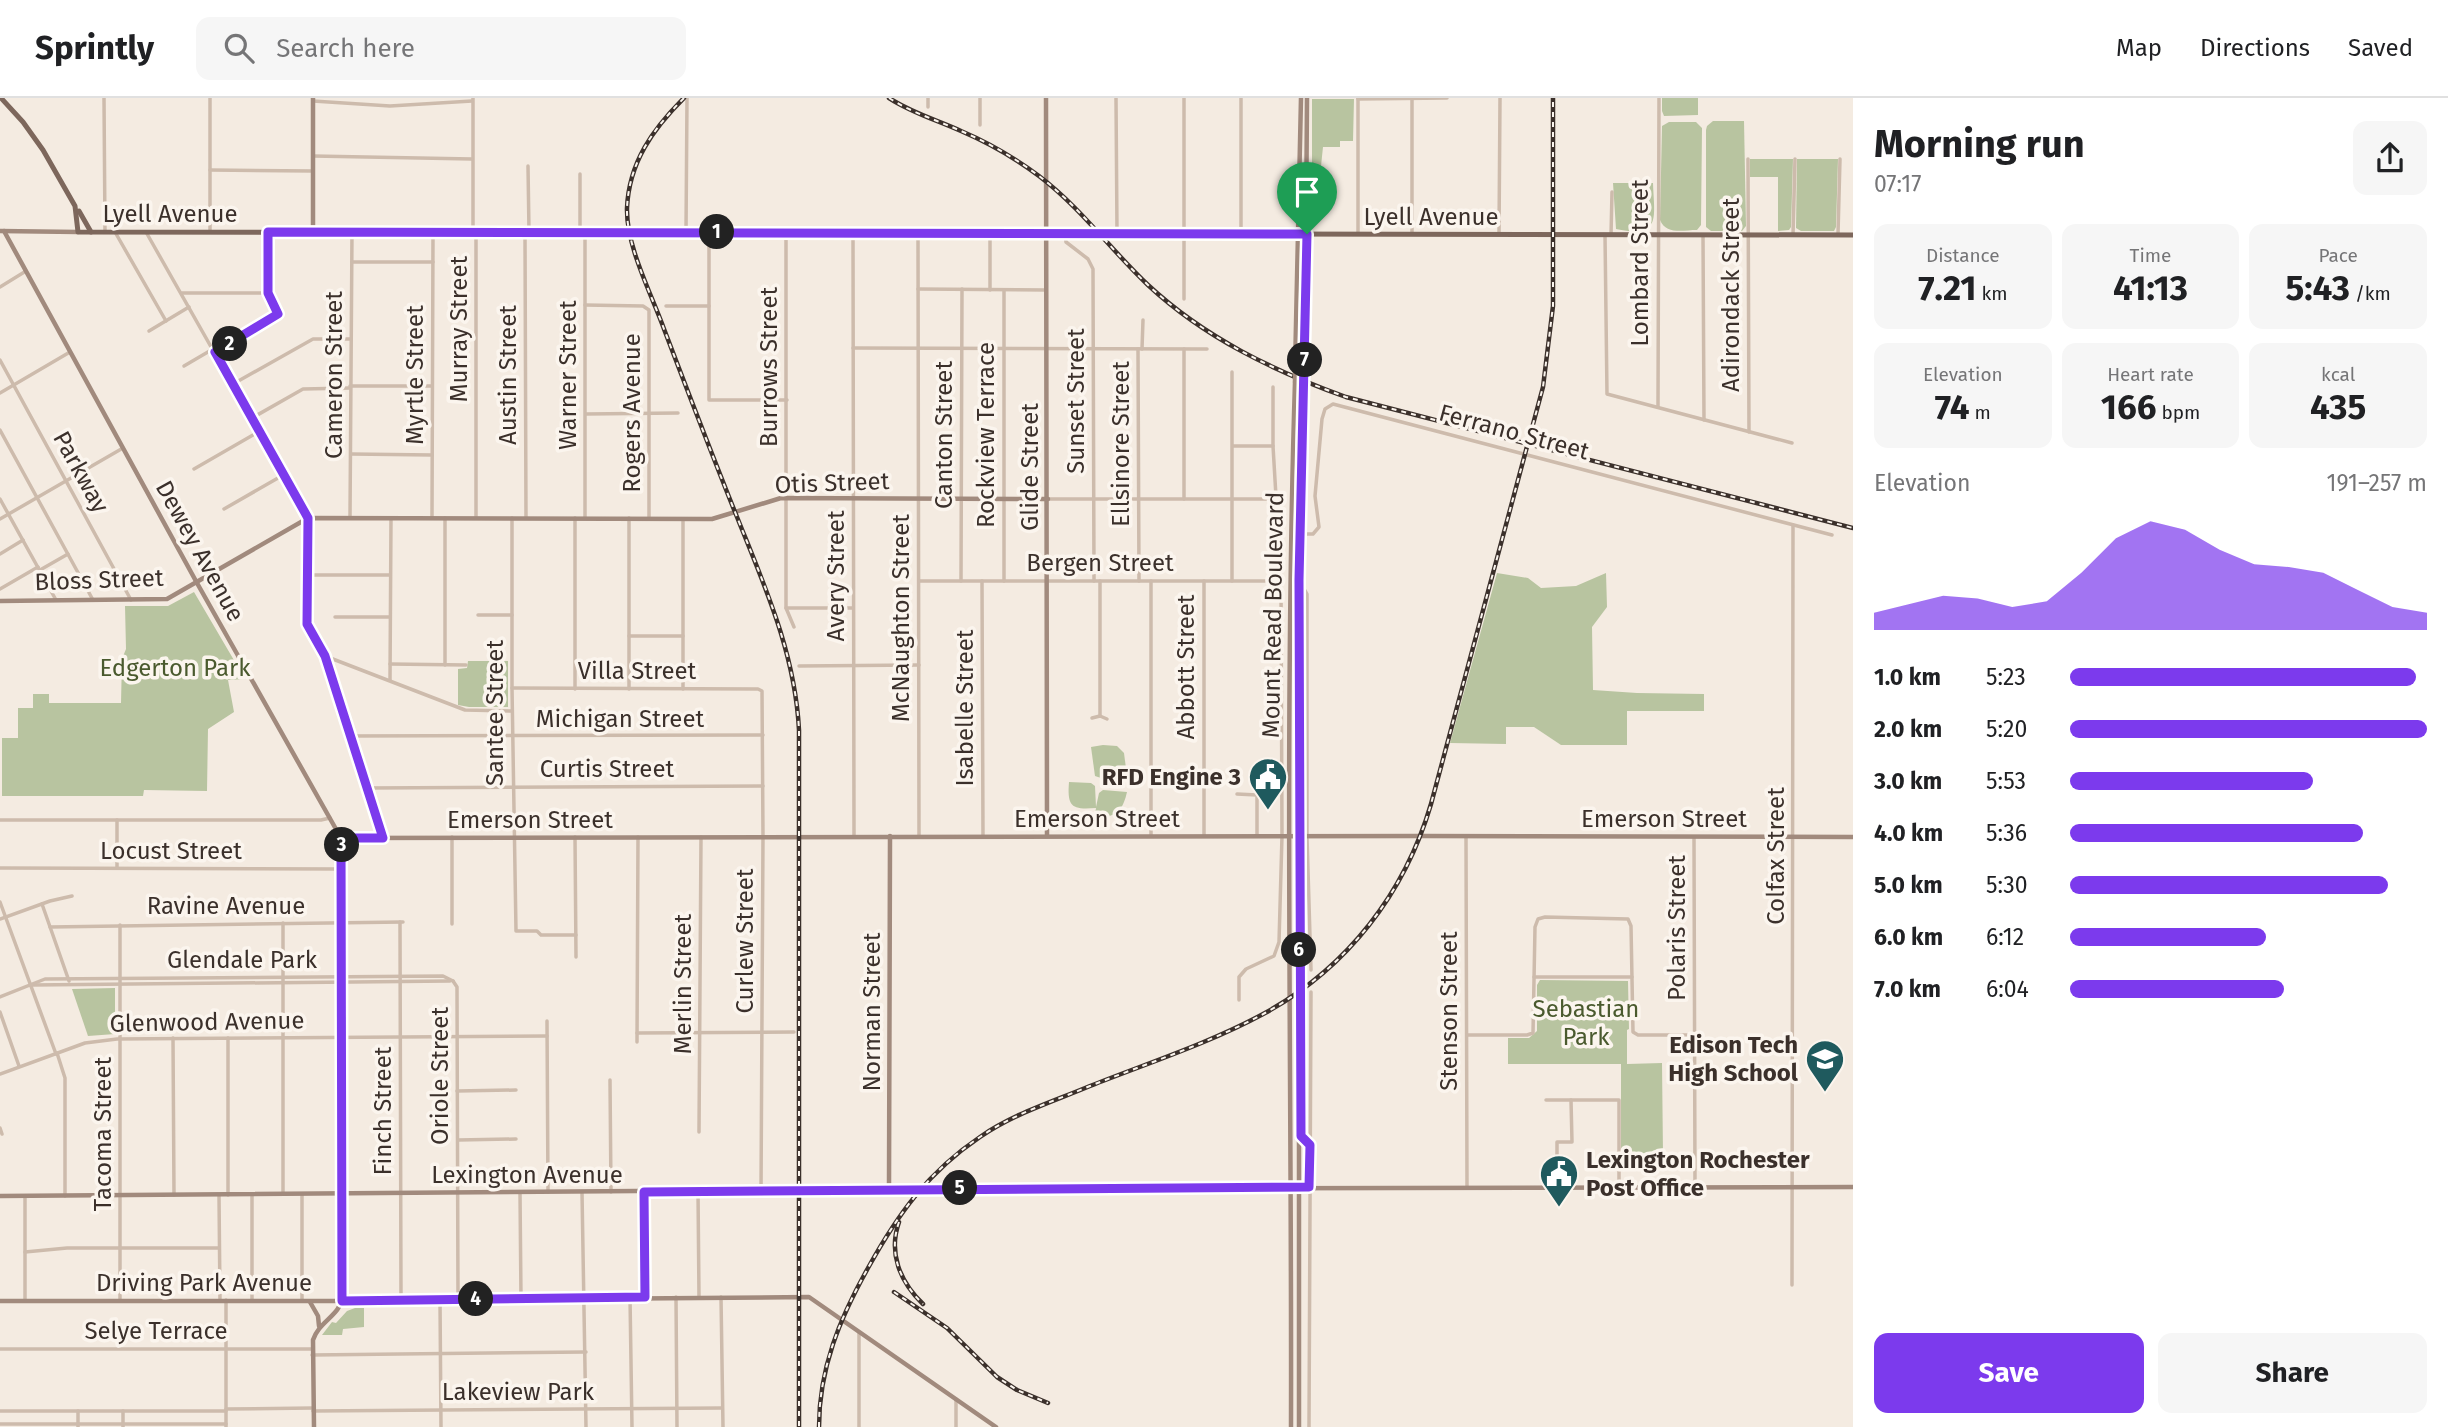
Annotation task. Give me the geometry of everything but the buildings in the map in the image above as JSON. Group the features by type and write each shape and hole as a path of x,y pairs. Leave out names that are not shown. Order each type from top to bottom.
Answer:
{"main road":[{"path":"1,98 31,133 90,232"},
{"path":"75,206 78,232"},
{"name":"Lyell Avenue","path":"78,232 1853,235"}],"street":[{"path":"104,98 104,232"},
{"path":"210,98 210,232"},
{"path":"415,98 415,105"},
{"path":"686,232 687,98"},
{"path":"928,98 928,107"},
{"path":"980,98 980,125"},
{"name":"Glide Street","path":"1046,98 1047,836"},
{"path":"1116,98 1117,233"},
{"path":"1184,98 1184,299"},
{"path":"1241,98 1241,233"},
{"name":"Mount Read Boulevard","path":"1291,1427 1290,551 1301,98"},
{"name":"Mount Read Boulevard","path":"1300,1427 1299,580 1305,373 1307,98"},
{"path":"1358,234 1358,98 1447,98"},
{"path":"1412,98 1412,234"},
{"path":"1499,234 1500,98"},
{"name":"Lombard Street","path":"1658,408 1659,98"},
{"path":"313,232 313,100 390,106 473,99"},
{"name":"Murray Street","path":"473,99 476,518"},
{"path":"313,156 472,159"},
{"name":"Adirondack Street","path":"1748,159 1749,432"},
{"path":"1793,235 1795,159"},
{"path":"1838,235 1840,159"},
{"name":"Austin Street","path":"526,518 528,166"},
{"path":"210,170 313,171"},
{"name":"Warner Street","path":"580,174 585,305 585,518"},
{"path":"1612,192 1608,235 1608,394 1792,443"},
{"name":"Lyell Avenue","path":"2,231 78,232"},
{"name":"Dewey Avenue","path":"2,231 341,838 342,1301"},
{"path":"115,232 166,321"},
{"path":"146,232 308,518 307,624 325,656 383,838"},
{"path":"184,366 277,316 278,312 268,293 268,232"},
{"name":"Cameron Street","path":"350,518 352,232"},
{"name":"Myrtle Street","path":"432,518 433,232"},
{"path":"709,232 709,400 787,400"},
{"name":"Burrows Street","path":"786,232 786,608 794,627"},
{"name":"Avery Street","path":"853,232 854,836"},
{"name":"McNaughton Street","path":"918,232 919,836"},
{"path":"990,232 990,290"},
{"name":"Sunset Street","path":"1065,233 1066,243 1088,259 1093,267 1094,499 1100,716"},
{"path":"1703,235 1704,420"},
{"path":"352,262 433,262"},
{"path":"0,286 26,271"},
{"path":"918,289 1047,290"},
{"name":"Canton Street","path":"961,581 962,289"},
{"name":"Rockview Terrace","path":"1003,290 1004,581"},
{"path":"181,293 268,293"},
{"name":"Rogers Avenue","path":"585,305 643,306 649,309 649,519"},
{"path":"666,306 709,306"},
{"path":"149,331 189,307"},
{"name":"Ellsinore Street","path":"1139,581 1140,349 1143,320"},
{"path":"233,384 310,340 351,339"},
{"path":"853,348 1207,349"},
{"path":"1184,349 1184,499"},
{"path":"0,393 70,352"},
{"name":"Parkway","path":"0,360 131,600"},
{"path":"1232,372 1232,581"},
{"path":"252,418 303,388 433,386"},
{"name":"Mount Read Boulevard","path":"1239,1000 1239,976 1246,969 1274,956 1279,947 1282,836 1281,581 1273,446 1273,387"},
{"name":"Ferrano Street","path":"1300,534 1316,533 1320,527 1315,501 1322,419 1325,409 1333,404 1832,535"},
{"path":"586,414 678,413"},
{"path":"0,430 93,600"},
{"path":"194,469 260,431"},
{"path":"1233,446 1273,446"},
{"path":"0,519 123,448"},
{"path":"351,454 432,455"},
{"path":"224,509 285,474"},
{"name":"Otis Street","path":"308,518 718,518 787,498 1276,499"},
{"path":"0,499 56,600"},
{"path":"1290,551 1300,534 1291,517"},
{"name":"Bloss Street","path":"0,601 167,599 308,518"},
{"path":"390,681 391,518"},
{"path":"445,518 445,665"},
{"name":"Santee Street","path":"512,518 516,931 537,931 541,935 576,935"},
{"path":"575,518 575,689"},
{"path":"629,518 629,689"},
{"path":"683,519 683,689"},
{"name":"Colfax Street","path":"1792,1284 1793,525"},
{"path":"0,554 23,540"},
{"path":"0,589 68,554"},
{"path":"307,575 390,575"},
{"name":"Mount Read Boulevard","path":"1299,580 1307,594 1307,836 1311,970"},
{"name":"Bergen Street","path":"919,581 1281,581"},
{"name":"Isabelle Street","path":"982,581 983,836"},
{"path":"1151,581 1151,836"},
{"name":"Abbott Street","path":"1204,581 1204,836"},
{"path":"786,608 853,608"},
{"path":"478,615 512,615"},
{"path":"335,617 390,617"},
{"path":"629,636 683,636"},
{"path":"325,656 465,710 513,710"},
{"path":"390,664 466,664"},
{"path":"799,666 919,666"},
{"name":"Villa Street","path":"512,688 762,691"},
{"name":"Curlew Street","path":"761,1191 762,691"},
{"path":"1092,718 1100,716 1107,719"},
{"name":"Michigan Street","path":"351,736 763,736"},
{"name":"Curtis Street","path":"367,788 763,786"},
{"path":"1237,794 1257,795 1257,836"},
{"path":"0,820 330,818"},
{"path":"117,820 117,869"},
{"name":"Norman Street","path":"888,1189 890,836"},
{"name":"Stenson Street","path":"1466,836 1467,1186"},
{"path":"575,837 576,957"},
{"path":"637,1042 638,837"},
{"name":"Merlin Street","path":"699,1132 701,837"},
{"name":"Polaris Street","path":"1695,837 1695,1187"},
{"name":"Emerson Street","path":"341,838 1853,838"},
{"path":"452,838 452,924"},
{"name":"Locust Street","path":"0,868 342,869"},
{"path":"0,919 72,896"},
{"path":"0,902 65,1080 65,1196"},
{"path":"42,904 69,981"},
{"path":"1466,1035 1531,1034 1534,1028 1535,924 1538,919 1545,917 1628,919 1632,926 1634,1033 1695,1035"},
{"name":"Ravine Avenue","path":"51,927 401,922"},
{"name":"Finch Street","path":"401,922 401,1300"},
{"path":"283,923 283,1194"},
{"name":"Tacoma Street","path":"120,925 120,1301"},
{"name":"Glendale Park","path":"0,997 41,979 400,979 443,975 453,981"},
{"path":"1534,977 1632,977"},
{"name":"Oriole Street","path":"453,981 457,987 458,1299"},
{"path":"1309,1427 1311,992"},
{"path":"0,1012 20,1067"},
{"path":"547,1021 548,1192"},
{"path":"637,1033 793,1032"},
{"name":"Glenwood Avenue","path":"0,1074 88,1042 120,1039 547,1036"},
{"path":"173,1038 174,1195"},
{"path":"228,1038 228,1195"},
{"path":"610,1080 611,1192"},
{"path":"457,1091 516,1090"},
{"path":"1546,1100 1619,1100 1619,1186"},
{"path":"1556,1186 1557,1142 1572,1142 1572,1100"},
{"path":"0,1128 2,1134"},
{"path":"1301,1136 1310,1145"},
{"path":"458,1140 516,1139"},
{"name":"Lexington Avenue","path":"0,1196 1467,1186 1853,1187"},
{"path":"698,1191 699,1297"},
{"path":"520,1192 521,1299"},
{"path":"582,1192 586,1427"},
{"path":"644,1192 645,1297"},
{"path":"252,1194 252,1301"},
{"path":"302,1194 302,1301"},
{"path":"0,1424 226,1425 226,1348 219,1248 219,1195"},
{"path":"25,1196 25,1301"},
{"path":"25,1252 62,1249 219,1248"},
{"path":"630,1297 632,1427"},
{"path":"676,1297 677,1427"},
{"path":"721,1297 723,1427"},
{"name":"Driving Park Avenue","path":"0,1301 809,1297 996,1427"},
{"path":"440,1299 441,1427"},
{"path":"310,1301 318,1316 319,1328"},
{"path":"314,1427 314,1336 338,1310 342,1301"},
{"path":"859,1331 859,1427"},
{"name":"Selye Terrace","path":"0,1349 226,1348 312,1352 586,1352"},
{"path":"956,1399 956,1427"},
{"name":"Lakeview Park","path":"0,1411 722,1408"},
{"path":"78,1411 78,1426"},
{"path":"123,1411 123,1426"}],"green space":[{"path":"1662,98 1698,98 1698,115 1664,116"},
{"path":"1312,99 1354,99 1353,141 1340,141 1340,147 1323,147 1321,166 1312,166"},
{"path":"1713,121 1744,121 1746,226 1742,231 1711,231 1706,227 1706,130"},
{"path":"1669,122 1696,122 1702,128 1701,225 1697,230 1671,230 1660,220 1662,126"},
{"path":"1750,159 1793,159 1789,230 1778,231 1778,177 1750,177"},
{"path":"1797,159 1838,159 1834,231 1801,231 1796,228"},
{"path":"1613,183 1653,183 1654,215 1648,228 1641,231 1616,229"},
{"path":"1497,573 1528,578 1541,588 1576,586 1606,573 1607,607 1592,627 1593,690 1704,694 1704,711 1627,711 1627,745 1561,745 1534,727 1506,727 1506,744 1450,743"},
{"name":"Edgerton Park","path":"194,592 245,679 228,680 234,712 208,729 207,791 144,790 143,796 2,796 2,738 18,738 18,708 33,708 33,694 49,694 49,703 121,703 122,659 126,649 125,606 168,606"},
{"path":"468,661 508,661 508,707 458,705 458,669 467,668"},
{"path":"1117,746 1124,753 1127,776 1095,776 1091,747"},
{"path":"1069,782 1091,783 1095,786 1096,807 1099,793 1103,790 1127,792 1117,812 1102,816 1095,814 1096,808 1076,807 1070,802"},
{"name":"Sebastian Park","path":"1540,980 1628,981 1627,1064 1662,1063 1663,1155 1621,1155 1621,1064 1508,1064 1508,1038 1529,1038 1537,1031 1537,985"},
{"path":"115,988 115,1034 88,1036 72,989"},
{"path":"364,1308 364,1327 343,1329 342,1335 322,1335 332,1322 336,1323 347,1311"}],"railway":[{"path":"684,98 653,134 638,161 629,191 628,223 640,269 768,595 785,647 796,702 799,730 799,1427"},
{"path":"889,98 982,141 1030,169 1068,201 1134,272 1170,304 1217,337 1293,376 1346,397 1853,528"},
{"path":"819,1427 827,1364 849,1306 868,1268 903,1212 945,1165 980,1137 1019,1115 1223,1034 1295,995 1347,951 1389,897 1406,868 1431,804 1543,387 1553,306 1553,98"},
{"path":"899,1222 895,1245 898,1266 902,1277 923,1304"},
{"path":"894,1292 947,1328 997,1377 1017,1390 1048,1403"}],"place":[{"name":"RFD Engine 3","path":"1268,811"},
{"name":"Edison Tech High School","path":"1825,1093"},
{"name":"Lexington Rochester Post Office","path":"1559,1208"}],"route":[{"path":"268,232 1307,234 1299,580 1299,986 1301,1136 1310,1145 1309,1187 644,1192 645,1297 342,1301 341,838 383,838 325,656 307,624 308,518 215,352 278,314 268,293 268,232"}]}
